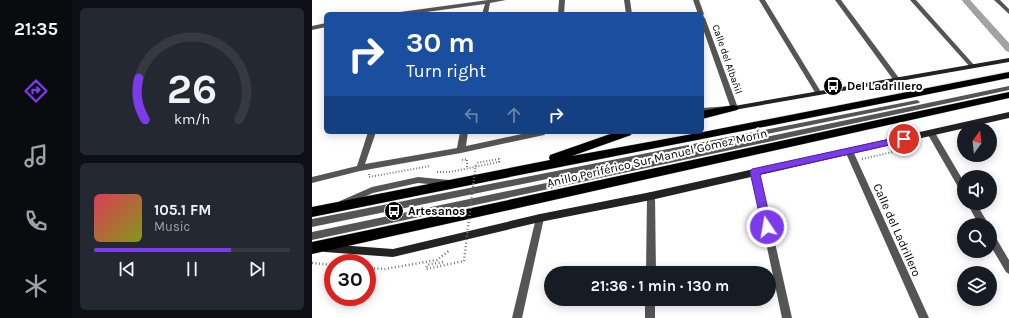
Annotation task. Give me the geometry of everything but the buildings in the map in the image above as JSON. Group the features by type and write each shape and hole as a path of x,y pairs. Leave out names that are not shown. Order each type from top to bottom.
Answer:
{"highway":[{"name":"Anillo Periférico Sur Manuel Gómez Morín","path":"314,217 330,209 459,184 524,169 698,137 1009,75"},
{"name":"Anillo Periférico Sur Manuel Gómez Morín","path":"312,248 1009,95"},
{"path":"704,115 734,108"},
{"path":"524,169 621,134"}],"main road":[{"path":"734,108 818,92 897,80 1009,60"},
{"path":"312,248 393,252 540,218 651,196 1009,115"}],"street":[{"path":"416,12 503,0"},
{"path":"561,12 562,0"},
{"path":"627,0 629,12"},
{"name":"Calle del Albañil","path":"696,0 700,12"},
{"path":"762,0 818,92"},
{"path":"838,0 897,80"},
{"path":"913,0 973,67"},
{"path":"997,0 1009,12"},
{"path":"486,12 488,2"},
{"name":"Calle del Albañil","path":"704,24 734,108"},
{"path":"312,28 324,25"},
{"path":"704,110 734,108"},
{"path":"932,133 957,178"},
{"path":"360,168 371,134"},
{"path":"461,150 464,134"},
{"path":"312,180 360,168 461,150 535,134"},
{"name":"Calle del Ladrillero","path":"849,151 924,318"},
{"path":"755,172 787,318"},
{"path":"651,196 651,266"},
{"path":"517,318 540,218"},
{"path":"997,248 1009,269"},
{"path":"650,306 650,318"}],"lane":[{"path":"314,217 1009,83"},
{"path":"314,235 1009,88"}],"path":[{"path":"962,0 996,39"},
{"path":"376,268 385,269 437,260 443,262 427,266 426,269 464,261 476,163 498,159 499,162 478,166"},
{"path":"459,247 467,246"},
{"path":"437,260 451,249"},
{"path":"312,263 324,264"}],"waterway":[{"path":"966,0 1009,49"}],"place":[{"name":"Del Ladrillero","path":"833,86"},
{"name":"Artesanos","path":"394,211"}],"route":[{"path":"767,227 755,172 904,139"}]}
